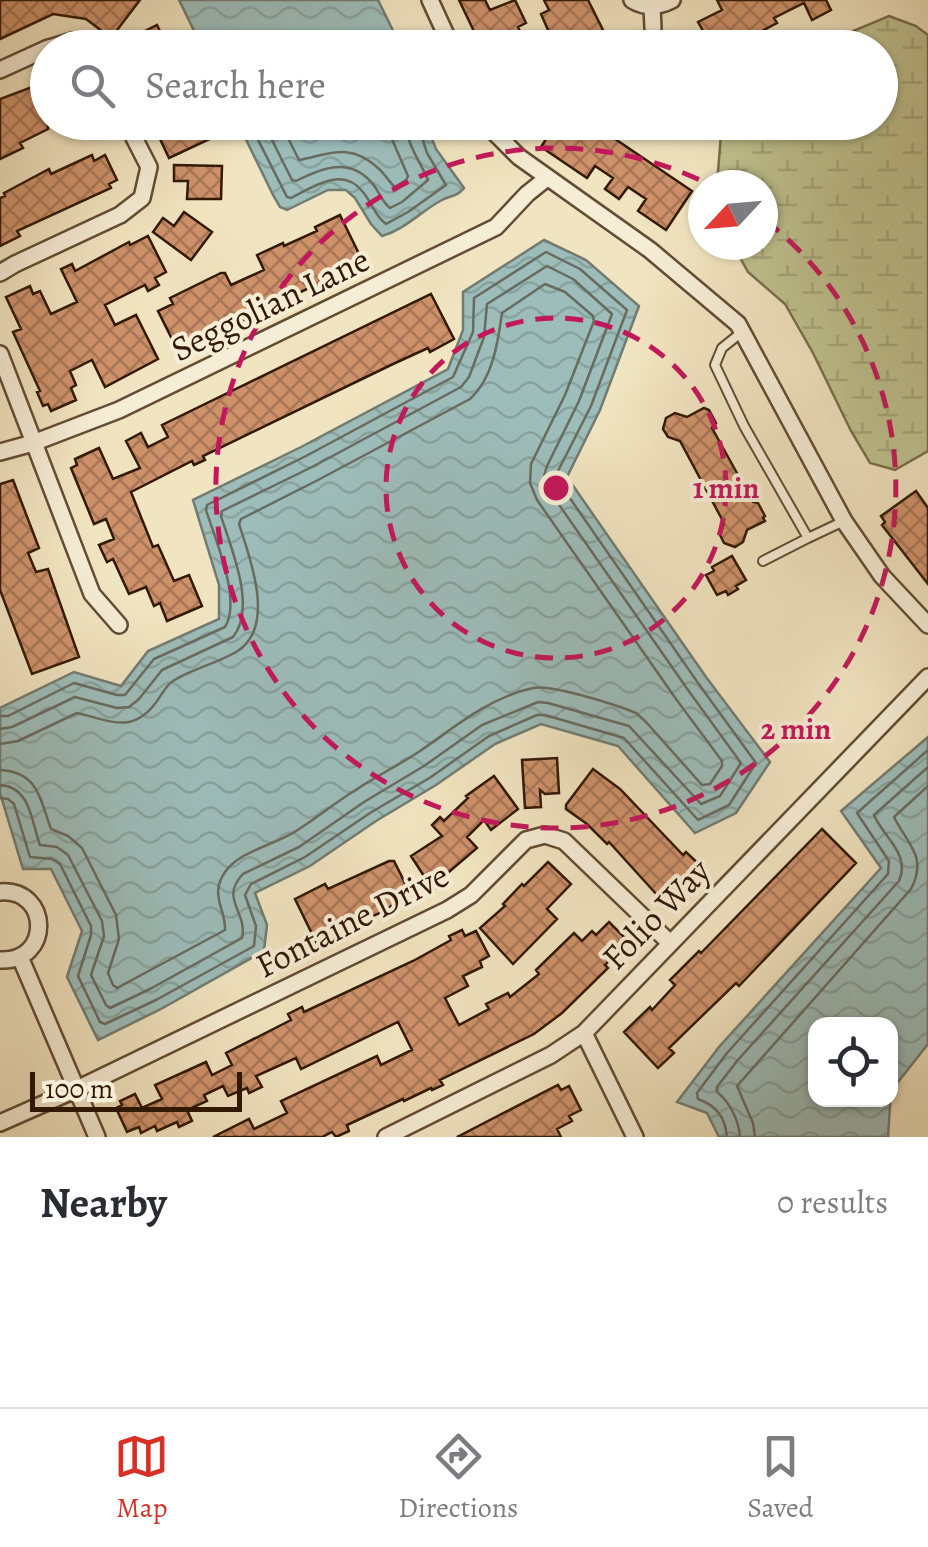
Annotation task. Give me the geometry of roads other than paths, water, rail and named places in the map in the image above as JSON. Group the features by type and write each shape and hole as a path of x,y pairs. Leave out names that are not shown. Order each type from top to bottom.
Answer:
{"street":[{"path":"430,0 444,30"},
{"path":"632,0 641,6 672,0"},
{"path":"652,6 652,28"},
{"path":"0,70 30,56"},
{"path":"0,273 120,215 142,198 148,167 135,140"},
{"path":"502,140 547,178 650,250 738,324 844,521 882,576 928,625"},
{"name":"Seggolian Lane","path":"0,452 119,410 496,227 547,178"},
{"path":"0,354 92,594 119,626"},
{"name":"Folio Way","path":"386,1137 551,1055 584,1033 928,677"},
{"name":"Fontaine Drive","path":"0,1123 447,910 470,895 526,840 545,835 564,841 670,943"},
{"path":"0,892 21,895 33,905 39,918 39,934 32,948 20,957 0,960"},
{"path":"20,957 97,1137"},
{"path":"584,1033 635,1137"},
{"path":"423,1119 432,1137"}],"lane":[{"path":"742,332 722,348 715,365 744,426 808,538"},
{"path":"763,561 844,521"}],"water":[{"path":"179,0 378,0 393,30 194,30"},
{"path":"246,140 433,140 464,188 382,236 346,190 328,190 287,210 280,207"},
{"path":"544,240 586,260 639,306 600,410 567,477 770,762 736,813 695,833 618,746 541,724 495,744 310,866 255,893 267,925 264,951 98,1040 67,977 82,931 51,869 23,869 0,793 0,708 74,672 121,686 148,651 219,619 219,585 193,500 448,369 463,330 463,292"},
{"path":"928,737 928,1044 898,1082 898,1017 808,1017 808,1107 890,1107 888,1137 719,1137 707,1113 677,1102 719,1047 881,868 841,811"}]}
